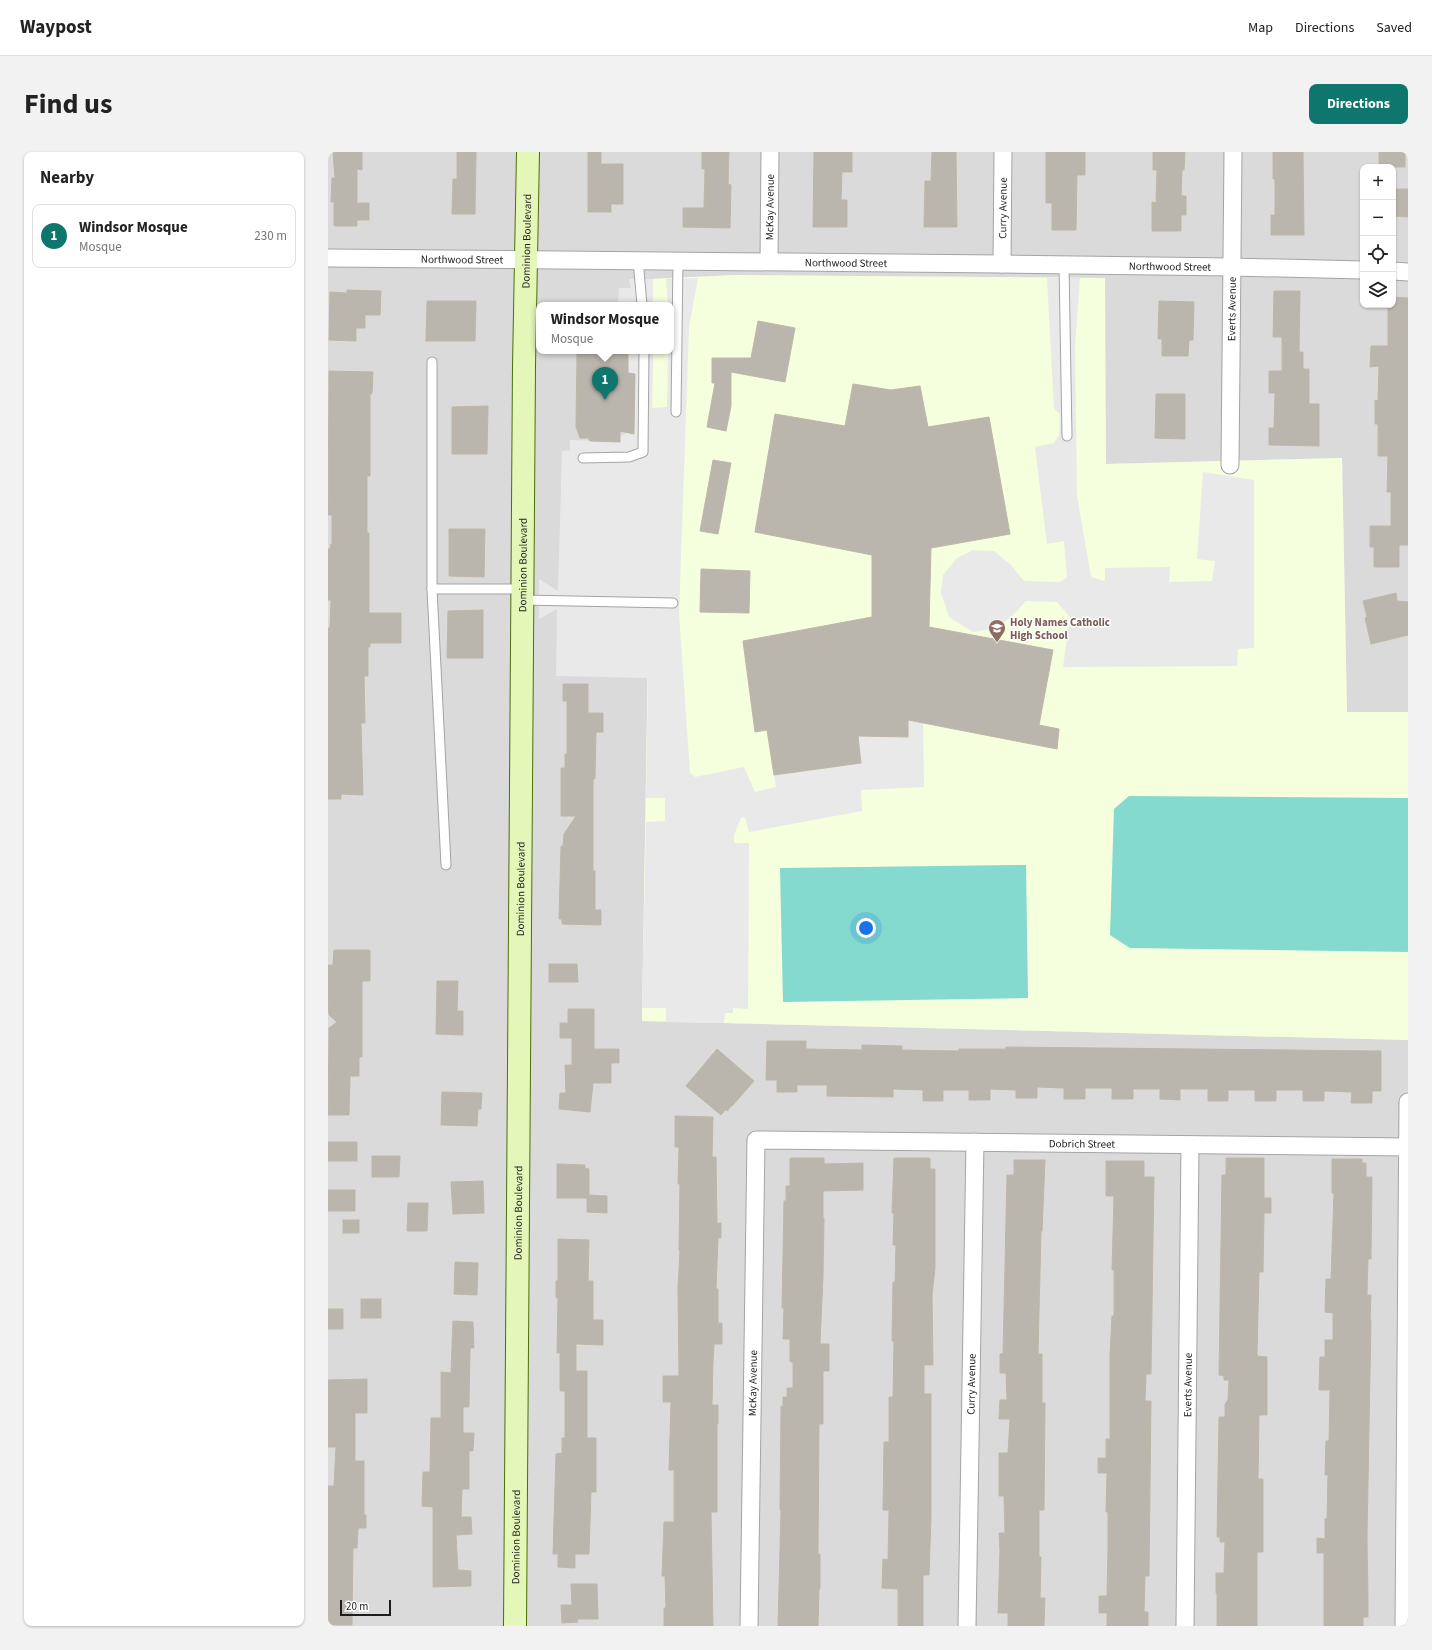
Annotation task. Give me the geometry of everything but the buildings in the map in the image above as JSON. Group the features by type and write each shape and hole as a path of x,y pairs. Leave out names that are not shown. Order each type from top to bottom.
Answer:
{"street":[{"name":"Dominion Boulevard","path":"515,1626 524,366 528,152"},
{"name":"McKay Avenue","path":"769,261 770,152"},
{"name":"Curry Avenue","path":"1002,264 1003,152"},
{"name":"Everts Avenue","path":"1230,465 1233,152"},
{"name":"Northwood Street","path":"328,258 527,258 1360,270"},
{"path":"1396,271 1408,272"},
{"path":"1404,1626 1408,1102"},
{"name":"McKay Avenue","path":"749,1626 756,1140"},
{"name":"Dobrich Street","path":"756,1140 1408,1147"},
{"name":"Curry Avenue","path":"967,1626 974,1142"},
{"name":"Everts Avenue","path":"1185,1626 1190,1145"}],"lane":[{"path":"638,260 642,302"},
{"path":"676,412 678,260"},
{"path":"1064,265 1067,436"},
{"path":"583,458 629,457 643,452 644,354"},
{"path":"432,362 432,588 446,865"},
{"path":"432,588 522,595 674,603"}],"shaded area":[{"path":"328,152 1408,152 1408,712 1347,712 1342,458 1106,464 1104,278 735,275 654,279 653,302 536,302 536,354 653,354 642,1021 1408,1040 1408,1626 328,1626"},
{"name":"Holy Names Catholic High School","path":"735,275 1105,278 1106,464 1342,458 1347,712 1408,712 1408,1040 642,1021 653,354 674,354 674,302 653,302 653,279"},
{"path":"698,278 689,327 679,614 690,773 695,777 744,767 755,792 776,787 774,775 861,763 858,736 907,737 908,720 923,723 924,787 861,790 862,811 749,832 745,817 741,818 734,835 734,843 749,843 748,1009 733,1008 733,1013 725,1013 724,1023 666,1022 666,1008 642,1008 646,822 665,821 665,798 646,798 648,678 556,676 557,609 539,619 539,579 558,591 562,451 570,450 570,440 620,442 620,436 634,430 635,374 628,373 628,354 653,354 652,408 667,407 668,354 674,354 674,302 668,302 666,279"},
{"path":"1047,278 1080,278 1075,347 1077,496 1091,577 1105,581 1105,568 1170,567 1169,582 1212,581 1215,561 1197,559 1203,472 1254,480 1254,648 1238,649 1237,666 1063,667 1070,617 1057,602 1026,601 1011,617 997,628 973,632 949,617 941,593 943,575 957,558 973,550 994,551 1011,565 1024,581 1060,582 1067,577 1064,541 1047,544 1035,447 1054,443 1059,435 1060,414 1054,409"},
{"path":"629,279 653,279 653,302 618,302 619,288 631,288"},
{"path":"1129,796 1408,798 1408,952 1130,948 1110,935 1114,809"},
{"path":"1026,865 1028,998 783,1002 780,868"}],"place":[{"name":"Windsor Mosque","path":"605,400"},
{"name":"Holy Names Catholic High School","path":"997,643"}]}
